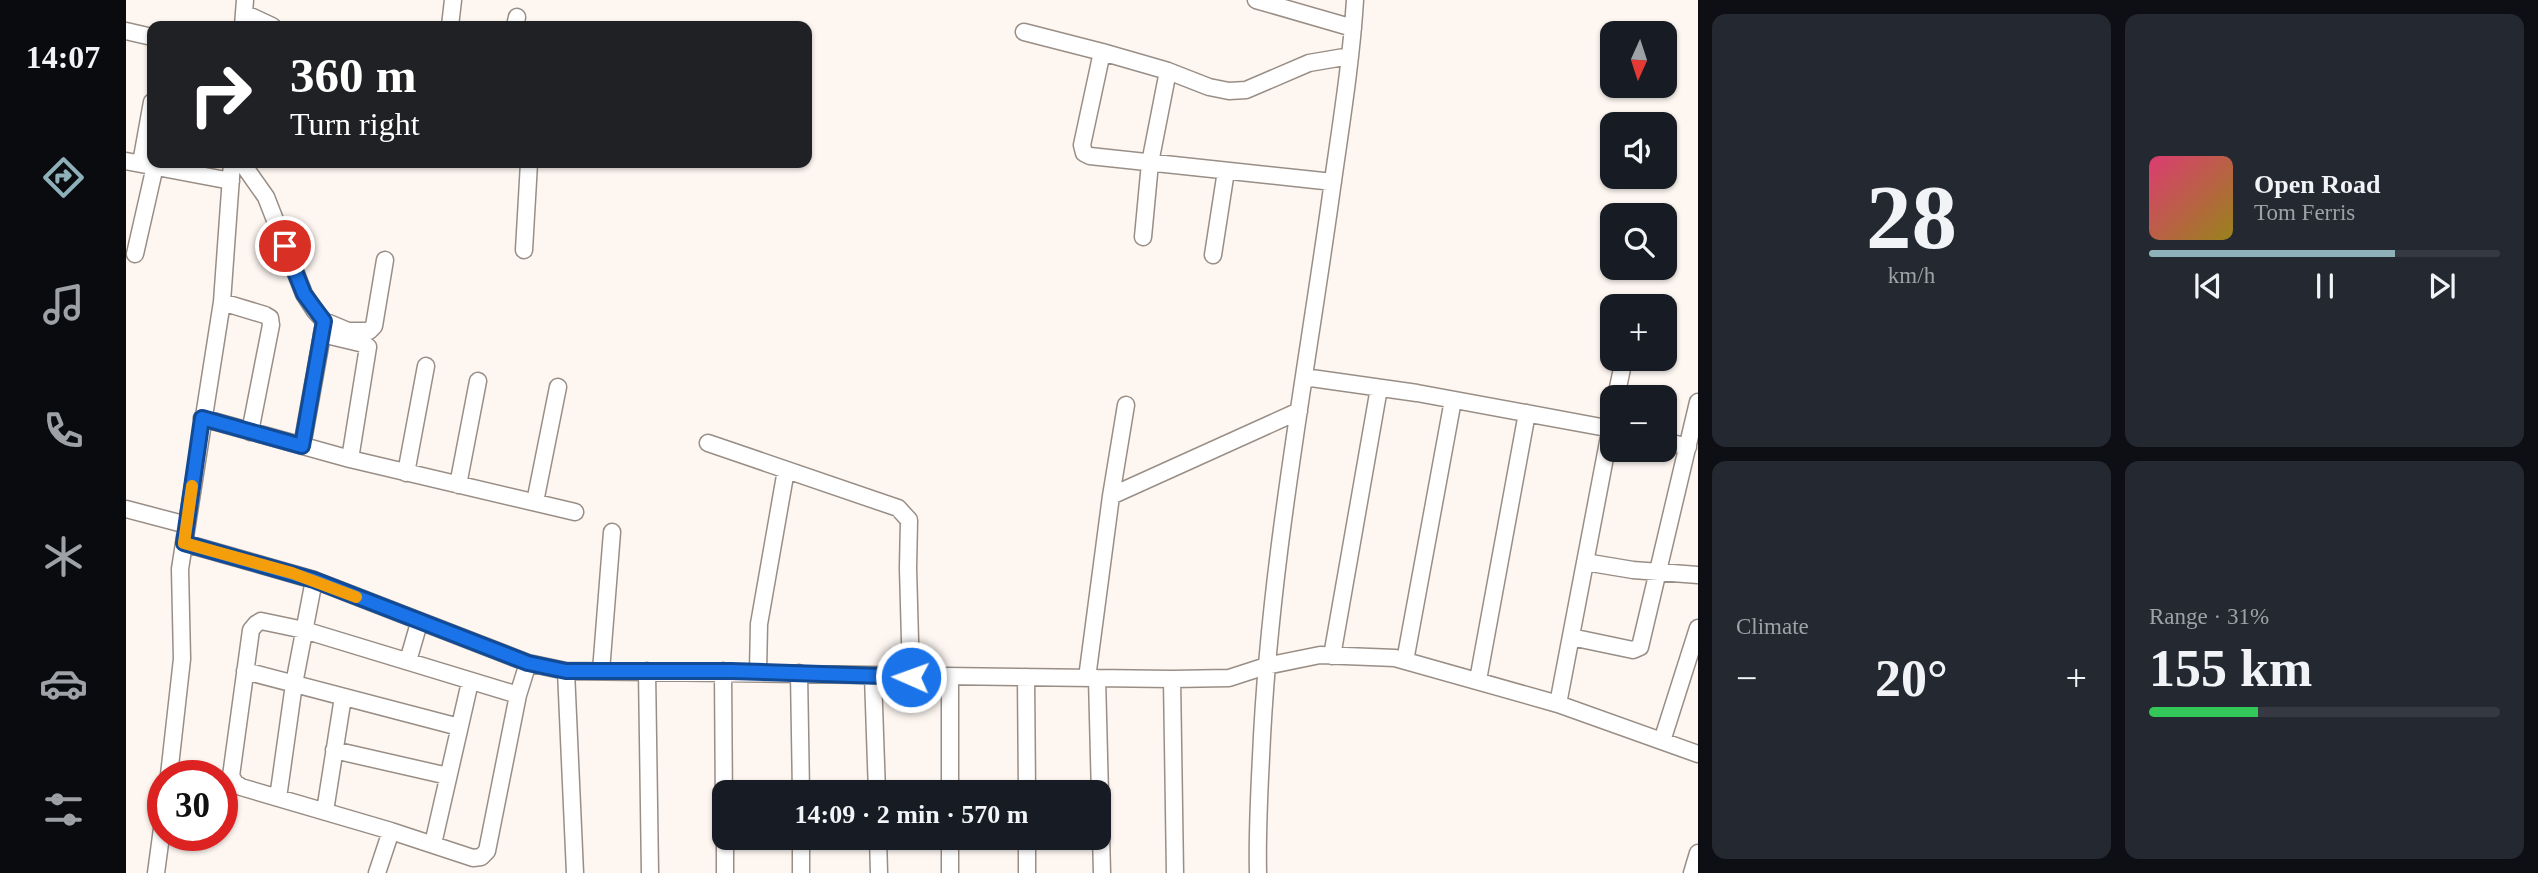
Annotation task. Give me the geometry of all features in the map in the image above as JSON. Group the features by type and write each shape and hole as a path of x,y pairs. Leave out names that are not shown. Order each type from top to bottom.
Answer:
{"street":[{"path":"451,21 453,0"},
{"path":"1256,0 1353,28"},
{"path":"1258,873 1257,838 1266,666 1350,56 1355,0"},
{"path":"244,13 261,21"},
{"path":"126,31 147,36"},
{"path":"1024,32 1102,52 1229,91 1246,90 1308,63 1350,56"},
{"path":"1102,52 1082,145 1084,153 1150,163 1333,182"},
{"path":"1143,237 1150,163 1168,71"},
{"path":"135,254 140,163 147,127"},
{"path":"165,168 231,181"},
{"path":"171,760 182,659 183,628 178,586 222,302 232,168"},
{"path":"246,168 266,197 304,294 323,328 302,446"},
{"path":"524,250 529,168"},
{"path":"1213,255 1226,171"},
{"path":"323,328 359,332 369,331 374,326 385,260"},
{"path":"222,302 265,314 270,318 271,325 250,432"},
{"path":"323,328 368,347 350,459"},
{"path":"406,473 426,366"},
{"path":"1304,377 1600,424"},
{"path":"458,485 478,381"},
{"path":"535,502 558,387"},
{"path":"1332,656 1379,388"},
{"path":"1405,661 1453,400"},
{"path":"1571,637 1633,650 1640,647 1698,402"},
{"path":"1102,873 1092,678 1111,496 1126,405"},
{"path":"1111,496 1299,411"},
{"path":"1478,680 1527,414"},
{"path":"202,418 350,459 575,512"},
{"path":"708,443 898,508 906,514 909,520 911,677"},
{"path":"1677,444 1688,447"},
{"path":"1558,704 1604,462"},
{"path":"758,672 760,624 786,470"},
{"path":"126,509 187,525"},
{"path":"601,671 612,532"},
{"path":"184,543 314,580 528,663 566,671 1172,679 1229,678 1266,666 1321,655 1395,658 1558,704 1698,754"},
{"path":"1585,562 1698,575"},
{"path":"278,797 294,684 314,580"},
{"path":"518,695 304,630 269,621 256,624 251,630 231,776 241,787 473,858 481,857 486,851 518,695 528,663"},
{"path":"408,661 419,622"},
{"path":"1662,741 1698,628"},
{"path":"245,671 459,727"},
{"path":"566,671 575,873"},
{"path":"647,671 650,873"},
{"path":"723,671 724,780"},
{"path":"799,673 800,780"},
{"path":"873,676 877,780"},
{"path":"950,677 950,780"},
{"path":"1026,677 1027,780"},
{"path":"1172,679 1175,873"},
{"path":"433,844 470,682"},
{"path":"325,811 343,697"},
{"path":"334,750 448,776"},
{"path":"377,873 391,831"},
{"path":"725,850 725,873"},
{"path":"801,850 802,873"},
{"path":"878,850 879,873"},
{"path":"950,850 950,873"},
{"path":"1027,850 1027,873"},
{"path":"156,873 159,851"},
{"path":"1692,873 1698,853"}],"slow traffic":[{"path":"192,486 184,543 292,573 356,597"}],"route":[{"path":"285,246 304,294 324,321 302,446 202,418 184,543 314,580 528,663 566,671 731,671 911,677"}]}
